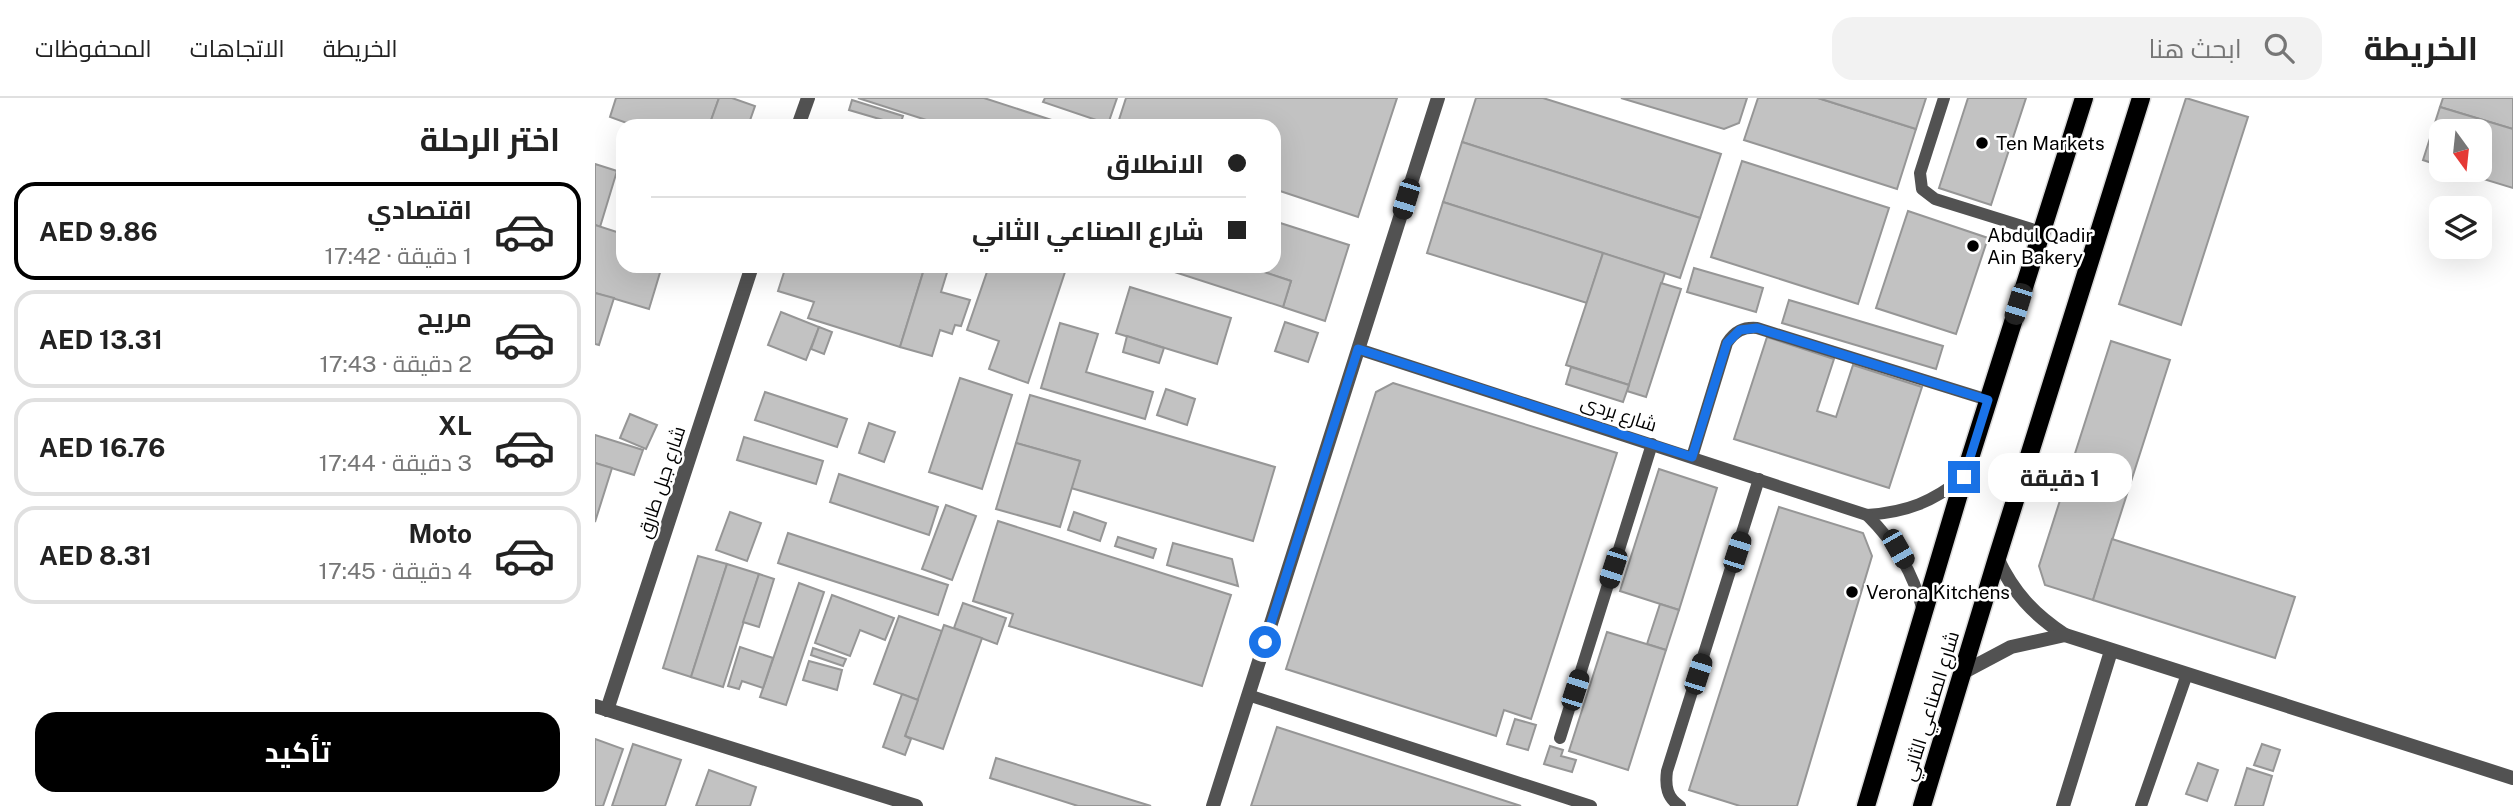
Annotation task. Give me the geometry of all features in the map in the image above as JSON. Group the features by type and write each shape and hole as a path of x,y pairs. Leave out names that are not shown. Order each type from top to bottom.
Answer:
{"main road":[{"name":"شارع الصناعي الثاني","path":"1866,806 1964,477 2084,98"},
{"name":"شارع الصناعي الثاني","path":"1922,806 2141,98"}],"street":[{"path":"801,119 808,98"},
{"path":"1213,806 1438,98"},
{"name":"شارع جبل طارق","path":"601,708 751,273"},
{"path":"1997,558 2008,581 2024,602 2043,621 2065,635 2513,778"},
{"path":"1962,673 2011,648 2065,635"},
{"path":"2063,806 2111,650"},
{"path":"601,708 916,806"}],"lane":[{"path":"1944,98 1920,173 1922,190 1935,199 2041,232"},
{"path":"1692,457 1727,343 1732,335 1748,327 1988,400"},
{"name":"شارع بردى","path":"1358,349 1867,515 1894,513 1919,506 1943,494 1964,477"},
{"path":"1560,738 1652,444"},
{"path":"1680,806 1668,794 1665,783 1667,771 1759,479"},
{"name":"شارع بردى","path":"1867,515 1898,549 1909,568 1923,611"},
{"path":"2141,806 2186,674"},
{"path":"1248,695 1591,806"}],"building":[{"path":"616,98 719,98 712,119 610,117"},
{"path":"719,98 732,98 755,106 750,119 712,119"},
{"path":"858,98 984,98 1048,119 923,119"},
{"path":"1045,98 1117,98 1110,119 1093,119 1043,102"},
{"path":"1126,98 1397,98 1358,217 1281,191 1281,119 1119,119"},
{"path":"1476,98 1543,98 1721,154 1700,218 1462,142"},
{"path":"1621,98 1747,98 1739,123 1724,129"},
{"path":"1758,98 1818,98 1916,129 1897,189 1744,140"},
{"path":"1818,98 1926,98 1916,129"},
{"name":"Ten Markets","path":"1968,98 2026,98 1991,205 1939,188"},
{"path":"2186,98 2248,117 2181,325 2119,304"},
{"path":"2443,98 2513,98 2513,129 2492,123 2492,119 2480,119 2440,107"},
{"path":"852,100 903,116 902,119 880,119 849,110"},
{"path":"2440,107 2480,119 2436,119"},
{"path":"2492,123 2513,129 2513,188 2492,182"},
{"path":"2429,141 2429,162 2423,160"},
{"path":"1462,142 1700,218 1680,278 1443,202"},
{"path":"1742,161 1889,208 1858,304 1711,257"},
{"path":"595,164 616,171 616,174 600,227 595,225"},
{"path":"1443,202 1603,253 1587,303 1427,253"},
{"path":"1908,211 1988,238 1956,334 1876,308"},
{"path":"1281,223 1349,245 1325,321 1283,307 1291,281 1267,273 1281,273"},
{"path":"595,225 616,232 616,273 660,273 649,309 595,293"},
{"path":"1603,253 1665,273 1629,385 1566,365"},
{"path":"1694,268 1763,288 1756,312 1687,292"},
{"path":"784,273 923,273 900,347 808,318 814,302 778,291"},
{"path":"923,273 947,273 941,292 970,300 961,326 955,325 952,334 940,330 932,356 900,347"},
{"path":"987,273 1065,273 1028,383 989,369 999,341 967,330"},
{"path":"1178,273 1267,273 1291,281 1283,307"},
{"path":"1661,283 1681,289 1646,397 1627,391"},
{"path":"1130,287 1231,318 1217,364 1116,333"},
{"path":"595,293 614,298 599,345 595,344"},
{"path":"1789,300 1943,346 1936,369 1782,323"},
{"path":"781,312 819,327 806,360 768,345"},
{"path":"1285,322 1318,333 1308,362 1275,351"},
{"path":"1060,323 1098,334 1086,372 1153,392 1145,419 1041,388"},
{"path":"819,327 832,332 824,354 811,349"},
{"path":"1127,336 1164,348 1159,363 1123,352"},
{"path":"1767,337 1834,359 1817,411 1836,417 1853,365 1922,387 1889,488 1734,439"},
{"path":"2111,341 2170,360 2093,600 2045,585 2039,566"},
{"path":"1571,367 1629,385 1623,402 1566,384"},
{"path":"960,378 1012,395 982,489 929,472"},
{"path":"1393,383 1617,453 1531,719 1504,710 1496,736 1286,669 1376,392"},
{"path":"1166,389 1195,399 1187,425 1157,415"},
{"path":"765,392 847,419 837,447 755,420"},
{"path":"1030,395 1275,467 1253,541 1071,488 1080,461 1016,443"},
{"path":"630,414 657,425 646,449 620,438"},
{"path":"869,423 895,432 884,462 859,453"},
{"path":"595,435 643,450 634,475 595,463"},
{"path":"744,437 823,461 816,484 737,460"},
{"path":"1016,443 1080,461 1060,527 996,509"},
{"path":"595,463 612,468 595,522"},
{"path":"1659,469 1717,488 1679,610 1620,591"},
{"path":"839,474 938,507 929,535 830,502"},
{"path":"946,505 976,516 952,580 922,569"},
{"path":"1779,507 1863,533 1872,556 1797,806 1740,806 1689,790"},
{"path":"730,512 761,523 747,561 716,550"},
{"path":"1074,512 1106,523 1100,541 1068,530"},
{"path":"998,521 1231,595 1202,686 1009,626 1013,614 973,601"},
{"path":"788,533 948,585 938,615 778,563"},
{"path":"1118,537 1156,549 1153,558 1115,546"},
{"path":"2112,539 2295,597 2275,658 2093,600"},
{"path":"1173,543 1232,559 1238,586 1167,565"},
{"path":"698,556 727,564 691,677 663,668"},
{"path":"727,564 759,574 723,687 691,677"},
{"path":"759,574 774,579 759,627 743,622"},
{"path":"799,583 824,592 786,705 760,697"},
{"path":"832,595 894,618 885,640 860,630 850,656 815,643"},
{"path":"963,603 1006,618 997,644 954,628"},
{"path":"1660,604 1679,610 1666,650 1647,644"},
{"path":"899,616 942,631 918,700 874,684"},
{"path":"944,625 982,638 943,749 905,736"},
{"path":"1607,632 1666,650 1628,770 1569,751"},
{"path":"740,647 773,658 763,688 742,681 739,689 728,686"},
{"path":"813,648 846,659 843,666 811,655"},
{"path":"809,661 842,670 837,690 803,680"},
{"path":"902,694 918,700 905,736 911,739 905,755 883,747"},
{"path":"1515,719 1536,725 1528,750 1507,744"},
{"path":"1277,727 1521,806 1251,806"},
{"path":"595,739 623,749 603,806 595,806"},
{"path":"633,744 681,760 665,806 612,806"},
{"path":"2262,744 2280,750 2273,771 2254,765"},
{"path":"1550,746 1563,750 1561,756 1576,760 1572,772 1544,764"},
{"path":"996,758 1151,806 1078,806 990,778"},
{"path":"2198,763 2218,770 2207,801 2186,794"},
{"path":"2247,768 2272,776 2263,806 2235,806"},
{"path":"709,770 756,787 750,806 696,806"}],"place":[{"name":"Ten Markets","path":"1982,143"},
{"name":"Abdul Qadir Ain Bakery","path":"1973,246"},
{"name":"Verona Kitchens","path":"1852,592"}],"route":[{"path":"1265,642 1358,349 1692,457 1727,343 1732,335 1740,330 1757,328 1988,400 1964,477"}]}
